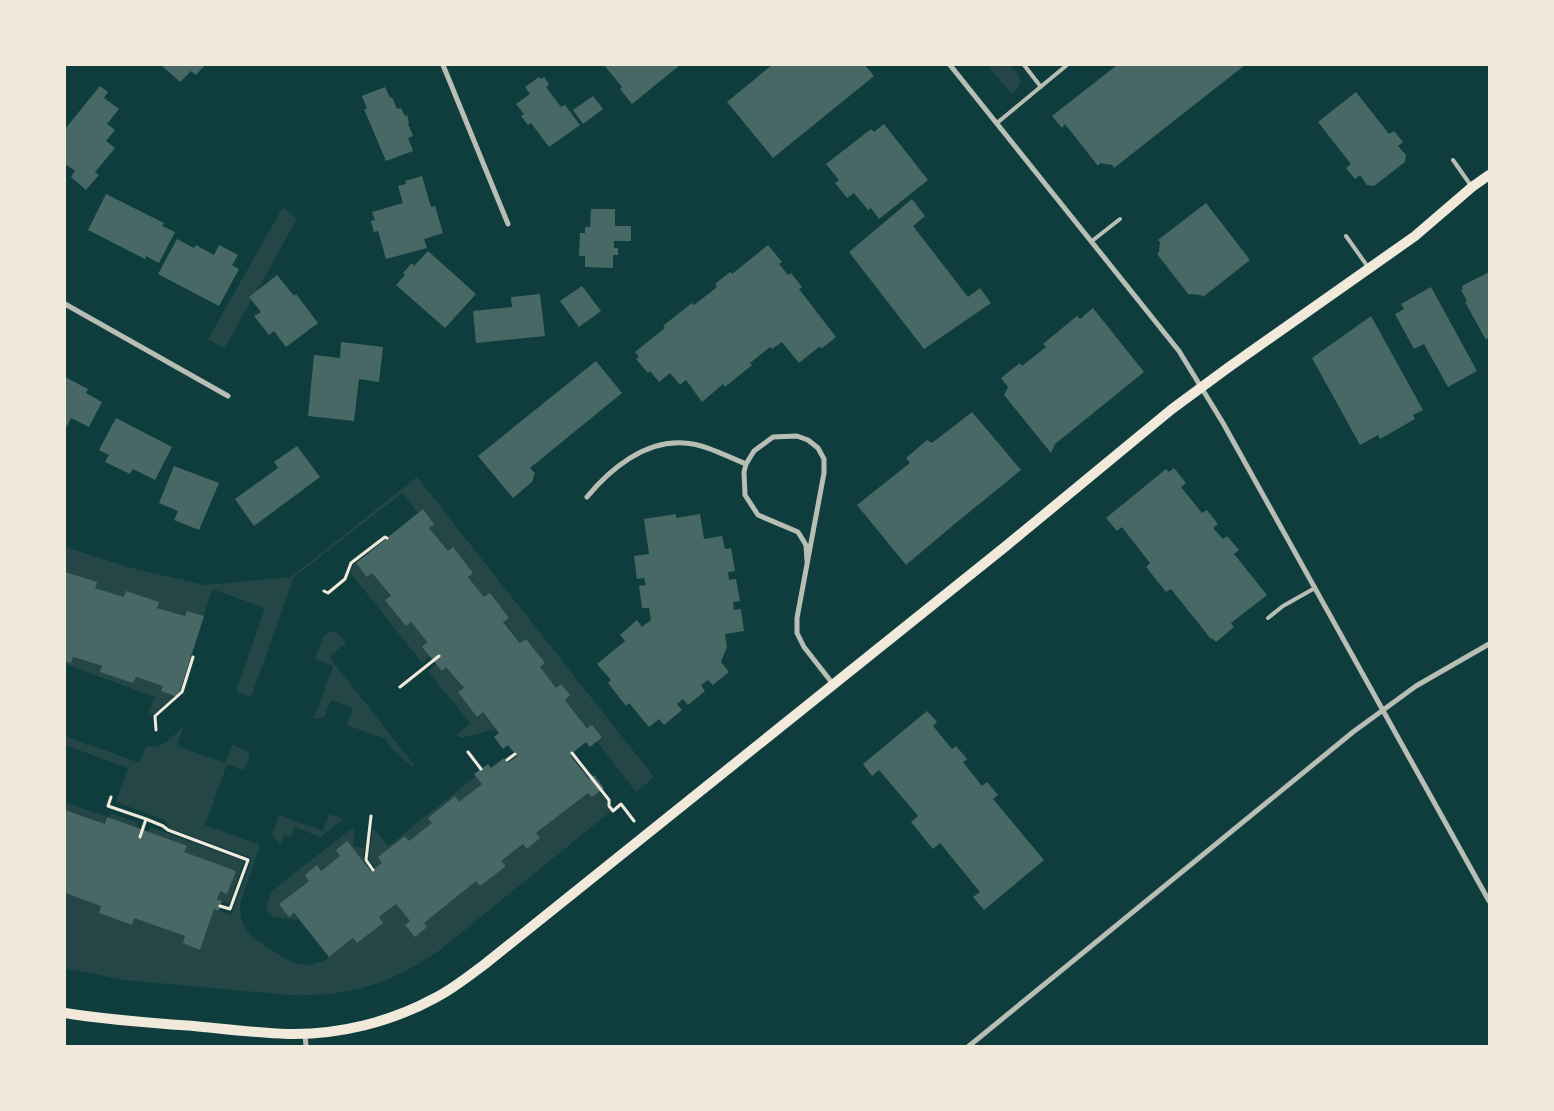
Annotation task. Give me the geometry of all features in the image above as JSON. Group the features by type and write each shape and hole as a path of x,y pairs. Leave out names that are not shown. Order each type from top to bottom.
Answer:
{"main road":[{"path":"65,1013 260,1032 320,1033 380,1021 408,1011 435,998 485,964 1006,546 1172,410 1415,236 1472,187 1489,175"}],"street":[{"path":"443,65 508,224"},
{"path":"950,65 1179,351 1202,387 1489,901"},
{"path":"65,304 228,396"},
{"path":"807,561 806,545 798,532 758,514 745,495 744,472 746,464 754,450 773,437 796,436 808,440 818,448 824,459 824,473 796,618 797,633 804,647 833,684"},
{"path":"586,497 599,482 628,460 651,447 668,443 685,443 702,447 746,464"},
{"path":"969,1046 1331,749 1416,686 1489,644"},
{"path":"305,1033 306,1046"}],"lane":[{"path":"1024,65 1041,86"},
{"path":"997,123 1067,65"},
{"path":"1453,160 1472,187"},
{"path":"1092,241 1120,219"},
{"path":"1346,236 1369,268"},
{"path":"1268,618 1283,606 1315,588"}],"path":[{"path":"324,591 328,593 345,579 351,564 385,537 387,538"},
{"path":"400,687 439,656"},
{"path":"156,730 155,716 182,692 193,658"},
{"path":"468,752 481,769"},
{"path":"572,753 610,800 610,806 613,811 621,804 645,835"},
{"path":"507,760 515,754"},
{"path":"111,797 108,806 146,819 168,830 248,860 230,909 220,906"},
{"path":"371,816 366,860 373,870"},
{"path":"140,837 146,819"}],"shaded area":[{"path":"988,65 1010,65 1017,72 1021,81 1017,89 1011,94"},
{"path":"283,207 297,219 225,347 222,347 208,339"},
{"path":"417,477 654,777 636,792 402,493 294,577 251,697 236,691 265,608 212,589 202,622 65,578 65,547 135,569 205,585 291,577"},
{"path":"361,559 435,653 422,663 350,572 353,565"},
{"path":"329,631 338,633 346,643 329,657 415,766 413,767 396,753 385,739 347,725 353,708 331,700 324,717 314,718 333,666 315,659 323,637"},
{"path":"65,655 180,691 156,712 151,714 149,712 155,697 65,664"},
{"path":"441,660 496,729 461,738 456,735 470,723 428,671"},
{"path":"183,727 177,746 225,763 232,745 249,753 244,770 227,764 205,825 260,845 241,901 241,919 254,938 292,962 304,965 318,963 327,959 396,904 416,928 595,787 607,801 607,807 610,812 440,950 404,972 369,986 332,994 290,995 124,980 65,968 65,893 202,942 214,909 231,915 252,858 169,828 165,820 116,802 128,768 65,745 65,736 140,763 146,746 152,747 162,744"},
{"path":"476,776 482,784 376,868 369,859 372,830 376,831 388,846"},
{"path":"65,802 110,818 111,813 138,823 134,834 65,810"},
{"path":"329,814 343,819 321,837 294,827 291,837 284,835 280,845 272,835 279,815 323,831"},
{"path":"150,827 244,861 229,904 217,900 228,869 146,838"},
{"path":"352,828 355,828 353,846 364,848 363,861 351,847 284,900 298,920 274,917 269,914 266,907 272,891"}],"building":[{"path":"161,65 205,65 196,75 191,71 180,82"},
{"path":"604,65 680,65 632,104 620,89 622,87"},
{"path":"772,65 865,65 874,76 773,158 727,102"},
{"path":"1117,65 1245,65 1114,168 1112,165 1100,163 1098,166 1065,124 1062,128 1052,116"},
{"path":"539,77 541,79 544,77 549,84 546,87 561,107 565,105 580,125 549,147 531,123 528,125 521,116 524,114 516,104 530,94 525,87"},
{"path":"100,86 108,92 104,98 119,109 107,124 115,130 106,141 115,148 95,172 99,175 86,190 71,177 75,171 67,165 65,168 65,129"},
{"path":"385,87 397,109 401,108 405,116 407,115 408,124 413,136 408,138 413,151 386,161 364,109 367,109 362,96"},
{"path":"1356,92 1389,134 1394,131 1403,142 1398,146 1406,155 1405,162 1374,186 1367,185 1360,175 1355,179 1346,168 1351,164 1318,122"},
{"path":"593,96 603,109 583,124 573,110"},
{"path":"884,124 928,180 879,219 871,208 868,210 854,193 847,198 835,183 839,180 826,164 871,129 874,132"},
{"path":"422,176 431,207 435,206 443,233 424,239 427,248 386,259 378,231 374,232 371,221 375,220 372,212 403,203 398,186 406,184 405,181"},
{"path":"106,194 164,223 162,226 175,232 159,263 146,256 145,259 88,230"},
{"path":"912,199 925,216 913,226 968,297 980,288 991,303 924,349 849,252"},
{"path":"1206,203 1250,260 1203,297 1201,295 1189,295 1157,254 1160,242 1158,240"},
{"path":"591,209 615,209 615,226 631,226 631,241 614,241 614,248 618,248 618,255 613,255 613,268 585,267 585,256 579,256 580,233 585,233 585,227 590,227"},
{"path":"177,239 194,248 196,245 214,255 219,245 238,255 232,265 239,269 219,306 158,274"},
{"path":"768,245 782,262 779,264 788,275 791,273 802,287 799,289 836,337 821,349 820,346 799,363 782,342 772,349 770,347 725,387 723,384 702,402 686,380 680,385 670,373 659,382 650,371 648,373 636,359 639,357 635,352 692,303 694,305 717,287 715,284 730,272 732,274"},
{"path":"428,251 476,294 445,328 396,285 412,263 414,266"},
{"path":"1489,272 1489,341 1488,338 1486,340 1465,302 1467,301 1461,290 1463,289 1462,286"},
{"path":"277,275 294,296 296,294 318,323 286,347 274,331 269,335 254,316 261,312 249,297"},
{"path":"582,286 601,311 579,327 560,301"},
{"path":"1431,287 1477,371 1448,387 1424,344 1414,349 1395,314 1404,309 1401,304"},
{"path":"540,294 545,336 476,343 473,311 512,307 511,297"},
{"path":"1093,308 1144,372 1055,444 1051,453 1004,395 1008,387 1001,378 1020,363 1022,366 1046,347 1043,344 1077,316 1080,319"},
{"path":"1371,316 1423,410 1413,415 1415,419 1380,439 1378,435 1360,445 1312,358"},
{"path":"341,342 383,347 379,382 359,379 354,421 308,416 314,355 340,358"},
{"path":"596,361 622,393 530,468 535,473 532,482 513,498 478,456"},
{"path":"65,377 88,389 86,393 102,402 89,427 71,418 65,430"},
{"path":"972,412 1021,470 906,565 857,505 910,463 906,458 927,440 932,443"},
{"path":"116,418 172,447 155,480 133,469 130,474 105,462 109,455 99,450"},
{"path":"297,446 320,477 254,526 235,499 278,468 274,462"},
{"path":"174,466 219,483 199,530 174,520 178,511 159,503"},
{"path":"1174,468 1186,483 1181,487 1202,513 1207,510 1218,524 1213,528 1223,539 1227,536 1239,550 1234,554 1267,595 1231,623 1234,627 1216,642 1211,639 1171,589 1166,592 1146,567 1150,563 1122,527 1117,531 1106,518 1166,469 1169,472"},
{"path":"423,509 434,524 429,528 448,551 453,547 473,573 468,577 484,597 490,593 509,618 503,622 520,643 526,639 545,663 540,667 556,688 561,684 570,695 565,700 587,728 592,725 602,737 590,747 586,742 570,755 589,779 594,775 604,788 592,797 588,793 536,833 540,838 527,849 523,844 501,861 506,866 480,886 476,881 424,923 427,927 415,937 405,925 410,921 396,904 379,917 383,923 357,943 353,938 329,957 294,913 289,917 279,904 309,881 305,875 317,865 321,871 340,856 336,850 347,841 371,871 382,863 378,857 405,836 409,841 432,823 428,818 455,796 459,802 482,784 474,774 488,764 491,768 504,758 508,763 517,756 508,745 503,749 494,737 499,733 483,712 477,717 458,692 464,688 446,667 442,671 422,647 427,642 411,622 406,626 385,600 391,596 372,573 367,577 356,563"},
{"path":"676,514 676,518 700,514 704,539 722,536 725,549 731,548 735,571 728,572 729,580 736,579 740,601 733,602 734,610 741,609 744,631 725,634 727,647 721,662 729,672 713,685 708,680 701,685 705,691 688,705 683,699 677,704 682,710 664,725 659,719 649,727 629,703 626,706 608,683 611,680 597,664 625,641 620,635 637,620 642,627 651,620 649,608 642,608 639,586 646,585 644,578 637,579 634,556 649,554 644,519"},
{"path":"65,572 97,582 95,588 124,597 126,591 159,602 157,608 185,616 187,611 204,616 178,697 161,691 163,686 136,677 133,683 100,672 102,666 73,657 71,663 65,661"},
{"path":"927,711 937,722 933,726 952,749 956,746 967,759 963,762 982,786 987,782 998,795 993,799 1044,860 984,910 973,897 980,892 940,843 933,849 911,822 918,816 879,770 872,776 863,764"},
{"path":"65,810 105,824 107,817 130,825 187,846 184,852 236,871 227,894 220,891 217,900 222,901 219,911 214,909 200,950 183,943 185,936 134,918 132,925 99,913 101,906 65,893"}]}
